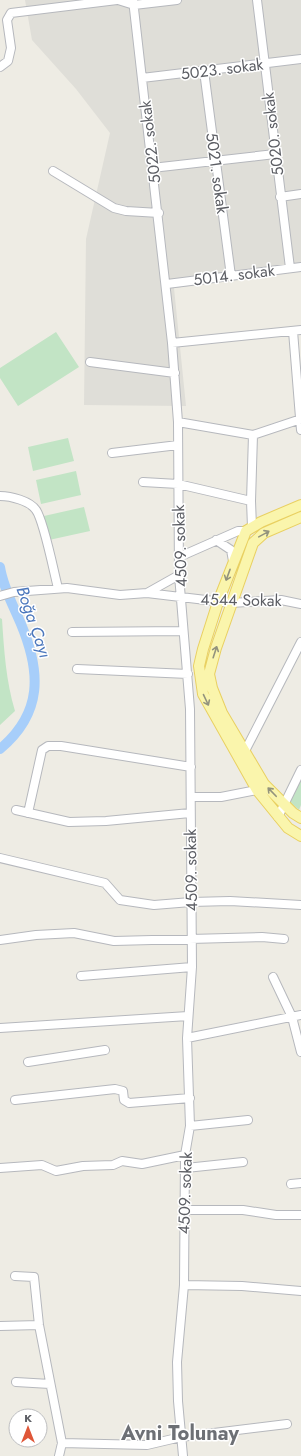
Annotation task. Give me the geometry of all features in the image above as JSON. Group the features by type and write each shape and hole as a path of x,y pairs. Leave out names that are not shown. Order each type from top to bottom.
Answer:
{"main road":[{"path":"301,505 249,529 233,561 218,602 203,649 200,666 203,694 257,790 288,828 301,836"},
{"path":"301,517 257,538 250,549 210,665 209,674 212,688 222,713 264,784 301,818"}],"street":[{"path":"0,67 8,61 11,48 7,20 11,13 118,0 133,2 177,0"},
{"name":"5020. sokak","path":"257,0 280,197 290,268"},
{"name":"5022. sokak","path":"133,2 167,284"},
{"name":"5023. sokak","path":"142,78 301,59"},
{"name":"5021. sokak","path":"204,71 231,276"},
{"path":"152,168 275,154"},
{"path":"53,171 114,208 126,211 159,213"},
{"path":"280,197 301,194"},
{"name":"5014. sokak","path":"167,284 301,267"},
{"name":"4509. sokak","path":"167,284 178,422 178,557 183,631 188,674 191,767 190,813 192,967 187,1038 190,1126 185,1155 184,1286 177,1362 183,1456"},
{"path":"172,343 297,330 301,430"},
{"path":"90,362 175,373"},
{"path":"178,422 253,435 300,419"},
{"path":"178,557 238,531 249,529 253,435"},
{"path":"112,453 178,445"},
{"path":"143,482 178,484 250,502"},
{"path":"0,496 6,496 28,503 38,512 58,588"},
{"path":"216,540 231,550 233,561"},
{"path":"147,593 179,575"},
{"name":"4544 Sokak","path":"0,596 14,592 58,588 120,594 147,593 231,603 281,600 301,604"},
{"path":"72,632 136,633 183,631"},
{"path":"245,750 301,642"},
{"path":"78,668 188,674"},
{"path":"28,812 42,750 48,746 74,748 191,767"},
{"path":"278,817 301,770"},
{"path":"191,797 221,797 257,790"},
{"path":"16,810 69,822 106,821 190,813"},
{"path":"0,858 105,883 120,900 154,905 191,902 262,902 301,905"},
{"path":"0,940 36,935 74,934 114,941 262,937 284,939"},
{"path":"81,976 192,967"},
{"path":"273,977 292,1017 301,1052"},
{"path":"187,1038 301,1015"},
{"path":"0,1028 188,1016"},
{"path":"28,1062 105,1050"},
{"path":"15,1100 116,1089 123,1091 124,1100 129,1103 190,1098"},
{"path":"190,1126 248,1120"},
{"path":"0,1168 42,1165 56,1171 83,1166 113,1165 122,1160 142,1164 185,1155"},
{"path":"186,1168 243,1162"},
{"path":"291,1184 301,1183"},
{"path":"184,1210 243,1210 276,1215 301,1215"},
{"path":"15,1276 34,1277 39,1325 62,1443 59,1456"},
{"path":"184,1286 242,1286 301,1291"},
{"path":"0,1326 39,1325"},
{"path":"16,1382 50,1384"},
{"path":"62,1443 147,1445 181,1438 287,1424"}],"shaded area":[{"path":"25,0 301,0 301,271 174,288 186,406 84,405 86,239 110,133 76,89 32,40"}],"green space":[{"path":"56,332 79,367 18,406 0,378 0,368"},
{"path":"68,438 74,461 33,471 28,447"},
{"path":"76,471 81,495 41,504 36,480"},
{"path":"84,507 90,531 49,540 44,516"},
{"path":"0,618 2,619 7,677 15,711 0,725"},
{"path":"301,776 301,805 299,810 291,803 291,799"}],"waterway":[{"name":"Boğa Çayı","path":"0,567 6,589 28,642 34,675 34,691 31,706 24,721 14,735 0,749"}],"district":[{"name":"Avni Tolunay","path":"180,1433"}]}
